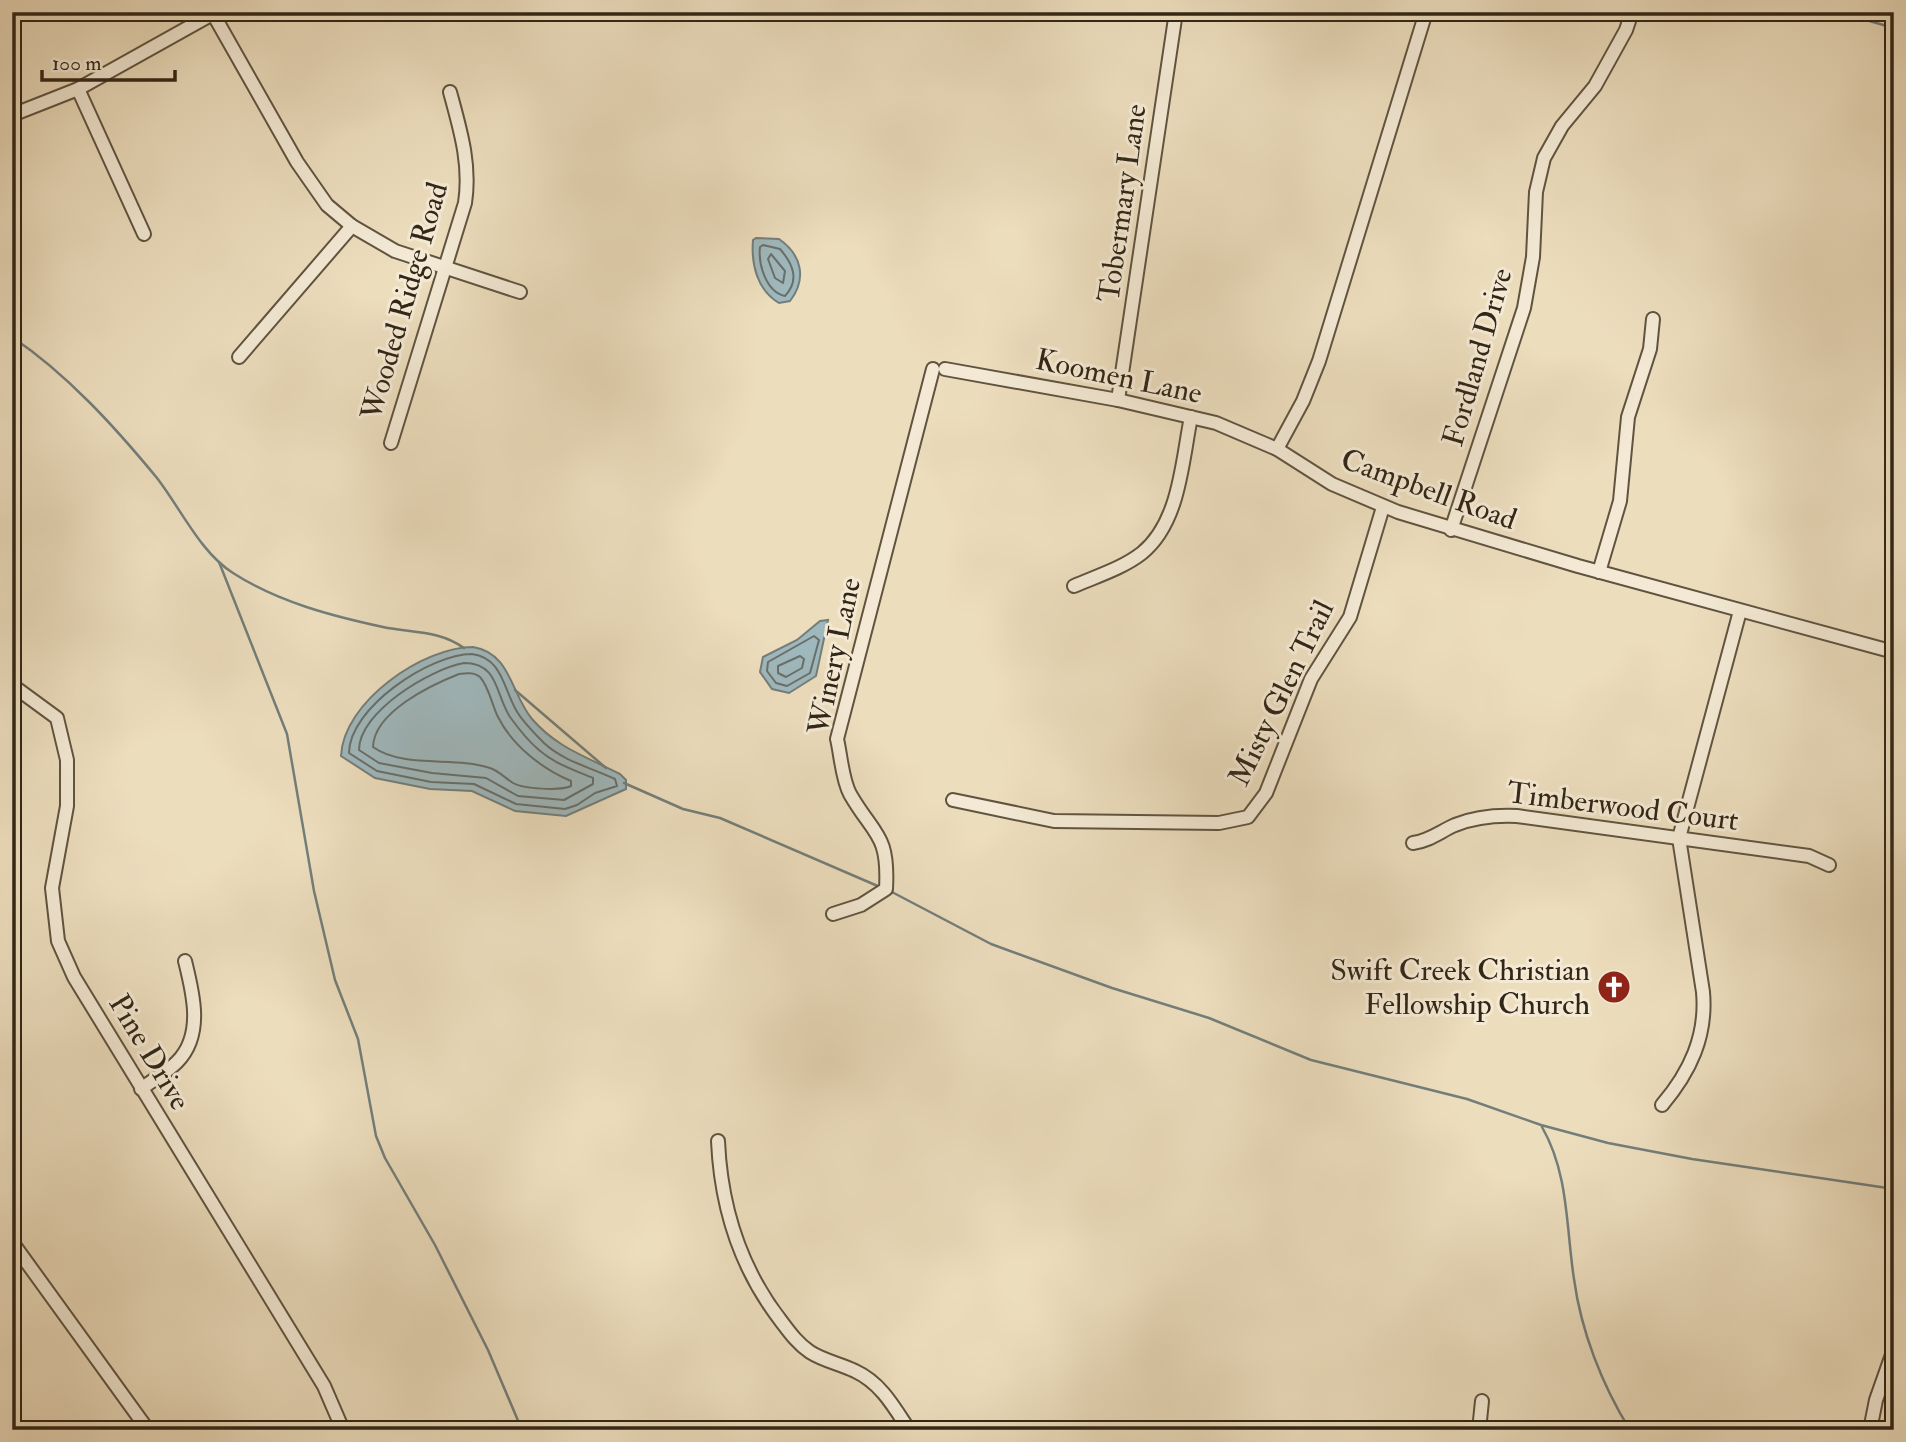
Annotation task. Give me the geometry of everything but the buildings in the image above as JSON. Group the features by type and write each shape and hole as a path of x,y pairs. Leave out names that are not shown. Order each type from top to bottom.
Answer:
{"street":[{"name":"Tobermary Lane","path":"1118,400 1176,12"},
{"path":"1278,449 1303,401 1319,361 1426,12"},
{"name":"Fordland Drive","path":"1451,530 1524,308 1533,257 1536,192 1544,158 1562,126 1595,86 1626,30 1632,12"},
{"path":"12,115 78,89 214,13 310,184 327,205 352,226 395,251 520,292"},
{"path":"78,89 144,234"},
{"name":"Wooded Ridge Road","path":"391,443 462,218 468,177 464,145 450,92"},
{"path":"239,357 352,226"},
{"path":"1599,572 1620,501 1628,417 1650,349 1653,319"},
{"name":"Koomen Lane","path":"939,369 1118,400 1191,417 1232,428 1278,449"},
{"name":"Winery Lane","path":"833,914 861,905 886,889 887,863 879,832 848,792 838,739 860,643 939,369"},
{"path":"1074,586 1131,561 1161,532 1174,500 1191,417"},
{"name":"Campbell Road","path":"1278,449 1322,479 1383,506 1451,530 1894,652"},
{"name":"Misty Glen Trail","path":"953,800 1054,821 1219,823 1248,817 1266,793 1311,679 1350,617 1383,506"},
{"path":"1662,1105 1687,1072 1703,1018 1703,992 1679,838 1740,611"},
{"name":"Pine Drive","path":"12,685 57,718 67,760 67,806 52,888 58,942 74,977 324,1387 343,1430"},
{"name":"Timberwood Court","path":"1413,843 1429,839 1468,820 1502,815 1809,856 1829,864"},
{"path":"141,1089 177,1062 187,1049 193,1034 192,991 185,961"},
{"path":"718,1141 723,1193 732,1228 741,1259 762,1296 798,1343 812,1353 857,1371 877,1385 909,1430"},
{"path":"12,1242 148,1430"},
{"path":"1870,1430 1879,1389 1894,1349"},
{"path":"1479,1430 1482,1401"}],"water":[{"path":"779,239 793,252 800,268 800,276 790,301 779,303 771,298 761,284 753,258 753,240"},
{"path":"828,620 816,676 789,693 772,689 760,672 763,657 797,640 820,621"},
{"path":"473,647 486,651 503,666 525,709 542,729 573,751 620,774 626,780 626,789 566,816 515,811 472,791 430,789 375,778 341,756 345,736 355,716 389,681 432,656 453,649"}],"waterway":[{"path":"1838,12 1894,28"},
{"path":"12,337 52,367 107,421 157,478 201,542 233,573 268,592 306,607 383,627 435,635 464,648"},
{"path":"219,562 287,734 314,891 335,980 358,1039 376,1136 385,1158 435,1245 488,1350 522,1430"},
{"path":"515,690 606,768"},
{"path":"624,783 683,809 720,818 880,887"},
{"path":"890,891 991,944 1112,988 1209,1018 1311,1060 1467,1099 1541,1125 1608,1143 1692,1159 1894,1189"},
{"path":"1542,1127 1551,1145 1562,1182 1577,1299 1587,1338 1610,1395 1630,1430"}],"place":[{"name":"Swift Creek Christian Fellowship Church","path":"1614,987"}]}
